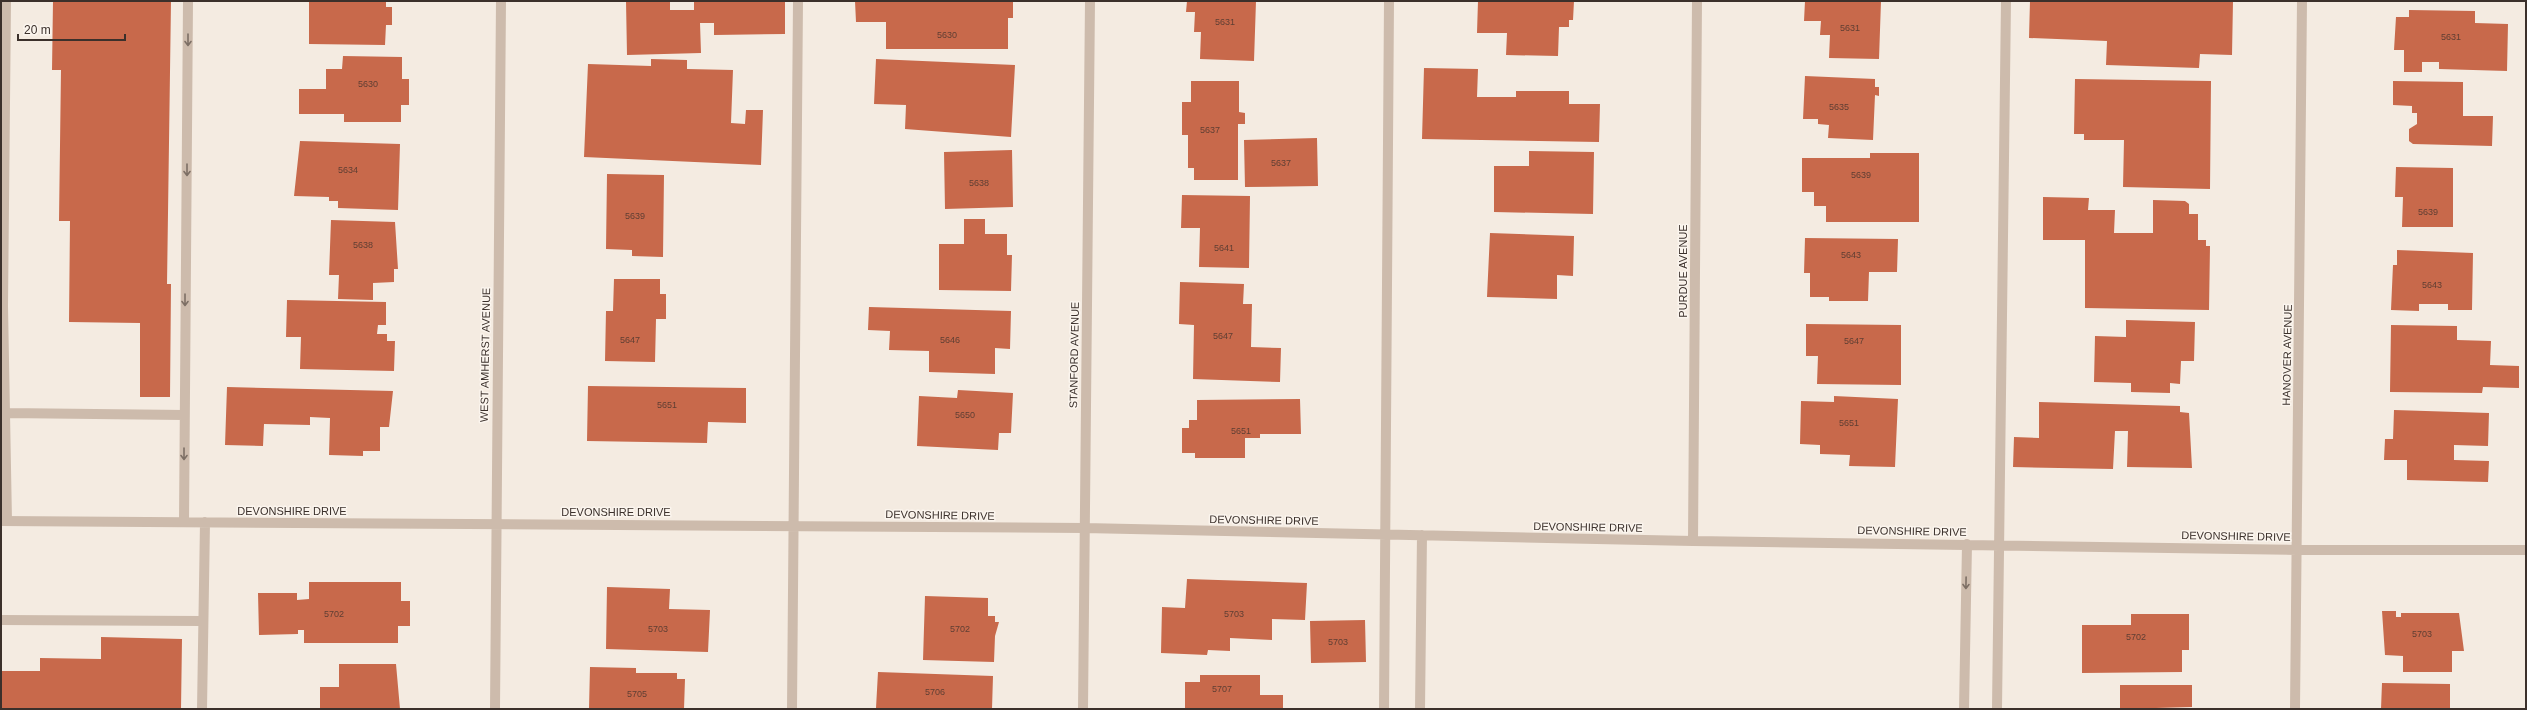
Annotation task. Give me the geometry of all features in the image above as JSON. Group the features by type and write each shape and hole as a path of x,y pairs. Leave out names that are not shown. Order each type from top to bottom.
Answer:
{"street":[{"path":"4,521 6,413 2,306 6,1"},
{"path":"184,522 188,1"},
{"name":"WEST AMHERST AVENUE","path":"495,709 501,1"},
{"path":"792,709 798,1"},
{"name":"STANFORD AVENUE","path":"1083,709 1090,1"},
{"path":"1384,709 1389,1"},
{"name":"PURDUE AVENUE","path":"1693,541 1697,1"},
{"path":"1997,709 2006,1"},
{"name":"HANOVER AVENUE","path":"2294,709 2297,550 2302,1"},
{"path":"6,413 184,415"},
{"name":"DEVONSHIRE DRIVE","path":"4,521 1084,528 1693,541 1999,544 2297,550 2526,550"},
{"path":"202,709 202,621 205,522"},
{"path":"1420,709 1422,536"},
{"path":"1964,709 1967,544"},
{"path":"1,620 202,621"}],"building":[{"path":"53,1 171,1 167,284 171,284 170,397 140,397 140,323 69,322 70,221 59,221 61,70 52,70"},
{"path":"309,1 386,1 386,7 392,7 392,25 386,25 385,45 309,44"},
{"path":"626,1 670,1 670,10 694,10 694,1 785,1 785,34 714,35 714,23 700,23 701,53 627,55"},
{"path":"855,1 1013,1 1013,18 1008,18 1008,49 886,49 886,22 856,22"},
{"path":"1187,1 1256,1 1254,61 1200,59 1201,32 1194,32 1195,12 1186,12"},
{"path":"1478,1 1574,1 1573,20 1569,20 1569,27 1559,27 1558,56 1506,55 1507,33 1477,33"},
{"path":"1805,1 1881,1 1879,59 1829,58 1830,35 1820,35 1821,21 1804,21"},
{"path":"2030,1 2233,1 2232,55 2200,54 2199,68 2106,65 2107,41 2029,38"},
{"path":"2409,10 2475,11 2475,23 2508,24 2507,71 2439,69 2439,62 2422,62 2422,72 2404,72 2404,50 2394,50 2396,17 2409,17"},
{"path":"343,56 402,57 402,79 409,79 409,105 401,105 401,122 344,122 344,114 299,114 299,89 326,89 326,69 342,69"},
{"path":"651,59 687,60 687,69 733,70 731,123 745,124 746,110 763,110 761,165 584,157 588,64 651,66"},
{"path":"876,59 1015,65 1011,137 905,129 906,105 874,104"},
{"path":"1424,68 1478,69 1477,97 1516,97 1516,91 1569,91 1569,104 1600,104 1599,142 1422,139"},
{"path":"1805,76 1875,79 1875,87 1879,87 1879,96 1875,95 1873,140 1828,138 1829,125 1818,124 1818,119 1803,119"},
{"path":"2075,79 2211,81 2210,189 2123,187 2124,140 2084,140 2084,134 2074,134"},
{"path":"1191,81 1239,81 1239,112 1245,113 1245,124 1238,124 1238,180 1194,180 1194,168 1188,168 1188,135 1182,135 1182,102 1191,102"},
{"path":"2393,81 2463,82 2463,116 2493,116 2492,146 2413,144 2409,141 2409,129 2417,124 2417,113 2412,113 2412,106 2393,105"},
{"path":"1317,138 1318,186 1245,187 1244,140"},
{"path":"300,141 400,144 398,210 338,208 338,201 329,201 329,197 294,196"},
{"path":"1012,150 1013,207 945,209 944,152"},
{"path":"1529,151 1594,152 1593,214 1494,212 1494,166 1529,166"},
{"path":"1870,153 1919,153 1919,222 1826,222 1826,206 1814,206 1814,192 1802,192 1802,158 1870,158"},
{"path":"2396,167 2453,168 2453,227 2402,227 2403,197 2395,197"},
{"path":"607,174 664,175 663,257 632,256 632,250 606,249"},
{"path":"1182,195 1250,196 1249,268 1199,267 1200,228 1181,228"},
{"path":"2043,197 2089,198 2088,210 2115,210 2114,233 2153,233 2153,200 2185,201 2189,204 2189,214 2198,214 2198,240 2206,240 2206,246 2210,246 2209,310 2085,308 2085,240 2043,240"},
{"path":"964,219 985,219 985,234 1007,234 1007,255 1012,255 1011,291 939,290 939,244 964,244"},
{"path":"331,220 395,222 398,269 394,269 394,282 373,283 373,300 338,299 339,275 329,275"},
{"path":"1490,233 1574,236 1573,276 1557,275 1557,299 1487,297"},
{"path":"1805,238 1898,239 1897,272 1869,272 1868,301 1829,301 1829,297 1810,297 1810,273 1804,273"},
{"path":"2397,250 2473,253 2472,310 2448,310 2448,304 2419,304 2419,311 2391,310 2393,265 2397,265"},
{"path":"614,279 660,279 660,294 666,294 666,319 656,319 655,362 605,361 606,311 613,311"},
{"path":"1180,282 1244,284 1243,304 1252,304 1251,347 1281,348 1280,382 1193,379 1194,325 1179,324"},
{"path":"287,300 386,302 386,325 378,325 377,334 387,334 387,341 395,341 394,371 300,369 301,337 286,337"},
{"path":"869,307 1011,311 1010,349 995,348 995,374 929,372 929,351 889,350 890,331 868,330"},
{"path":"2126,320 2195,322 2194,361 2181,361 2180,384 2170,383 2170,393 2131,392 2131,383 2094,382 2095,336 2126,337"},
{"path":"1806,324 1901,325 1901,385 1817,384 1818,356 1806,356"},
{"path":"2391,325 2457,326 2457,340 2491,341 2490,365 2519,366 2519,388 2483,387 2482,393 2390,392"},
{"path":"588,386 746,388 746,423 708,422 707,443 587,441"},
{"path":"227,387 393,391 389,427 380,427 380,451 363,451 363,456 329,455 330,418 310,417 310,425 264,424 263,446 225,445"},
{"path":"958,390 1013,393 1011,433 999,433 998,450 917,446 919,396 957,398"},
{"path":"1834,396 1898,399 1895,467 1849,466 1850,455 1820,454 1820,445 1800,444 1801,401 1834,402"},
{"path":"1300,399 1301,434 1260,434 1260,438 1245,438 1245,458 1195,458 1195,453 1182,453 1182,428 1189,428 1189,420 1197,420 1197,400"},
{"path":"2039,402 2180,406 2180,412 2189,413 2192,468 2127,467 2128,431 2115,431 2113,469 2013,467 2014,437 2039,438"},
{"path":"2394,410 2489,413 2488,446 2454,445 2454,460 2489,461 2488,482 2407,480 2407,460 2384,460 2385,439 2393,439"},
{"path":"1187,579 1307,583 1305,620 1272,619 1272,640 1230,638 1230,651 1208,650 1207,655 1161,653 1162,607 1185,608"},
{"path":"309,582 401,582 401,601 410,601 410,626 398,626 398,643 304,643 304,630 298,630 298,634 259,635 258,593 297,593 297,600 309,599"},
{"path":"607,587 670,589 669,609 710,610 708,652 606,649"},
{"path":"925,596 988,598 988,616 995,616 995,622 999,622 995,636 994,662 923,660"},
{"path":"2382,611 2396,611 2396,617 2401,617 2401,613 2459,613 2464,651 2452,651 2452,672 2403,672 2403,656 2385,655"},
{"path":"2131,614 2189,614 2189,650 2182,650 2182,672 2082,673 2082,625 2131,625"},
{"path":"1365,620 1366,662 1311,663 1310,621"},
{"path":"101,637 182,639 181,709 1,709 1,671 40,671 40,658 101,659"},
{"path":"339,664 396,664 400,709 320,709 320,687 339,687"},
{"path":"590,667 636,668 636,673 677,673 677,679 685,679 684,709 589,709"},
{"path":"878,672 993,676 992,709 876,708"},
{"path":"1200,675 1260,675 1260,695 1283,695 1283,709 1185,709 1185,682 1200,682"},
{"path":"2382,683 2450,684 2450,709 2381,709"},
{"path":"2120,685 2192,685 2192,707 2120,709"}]}
